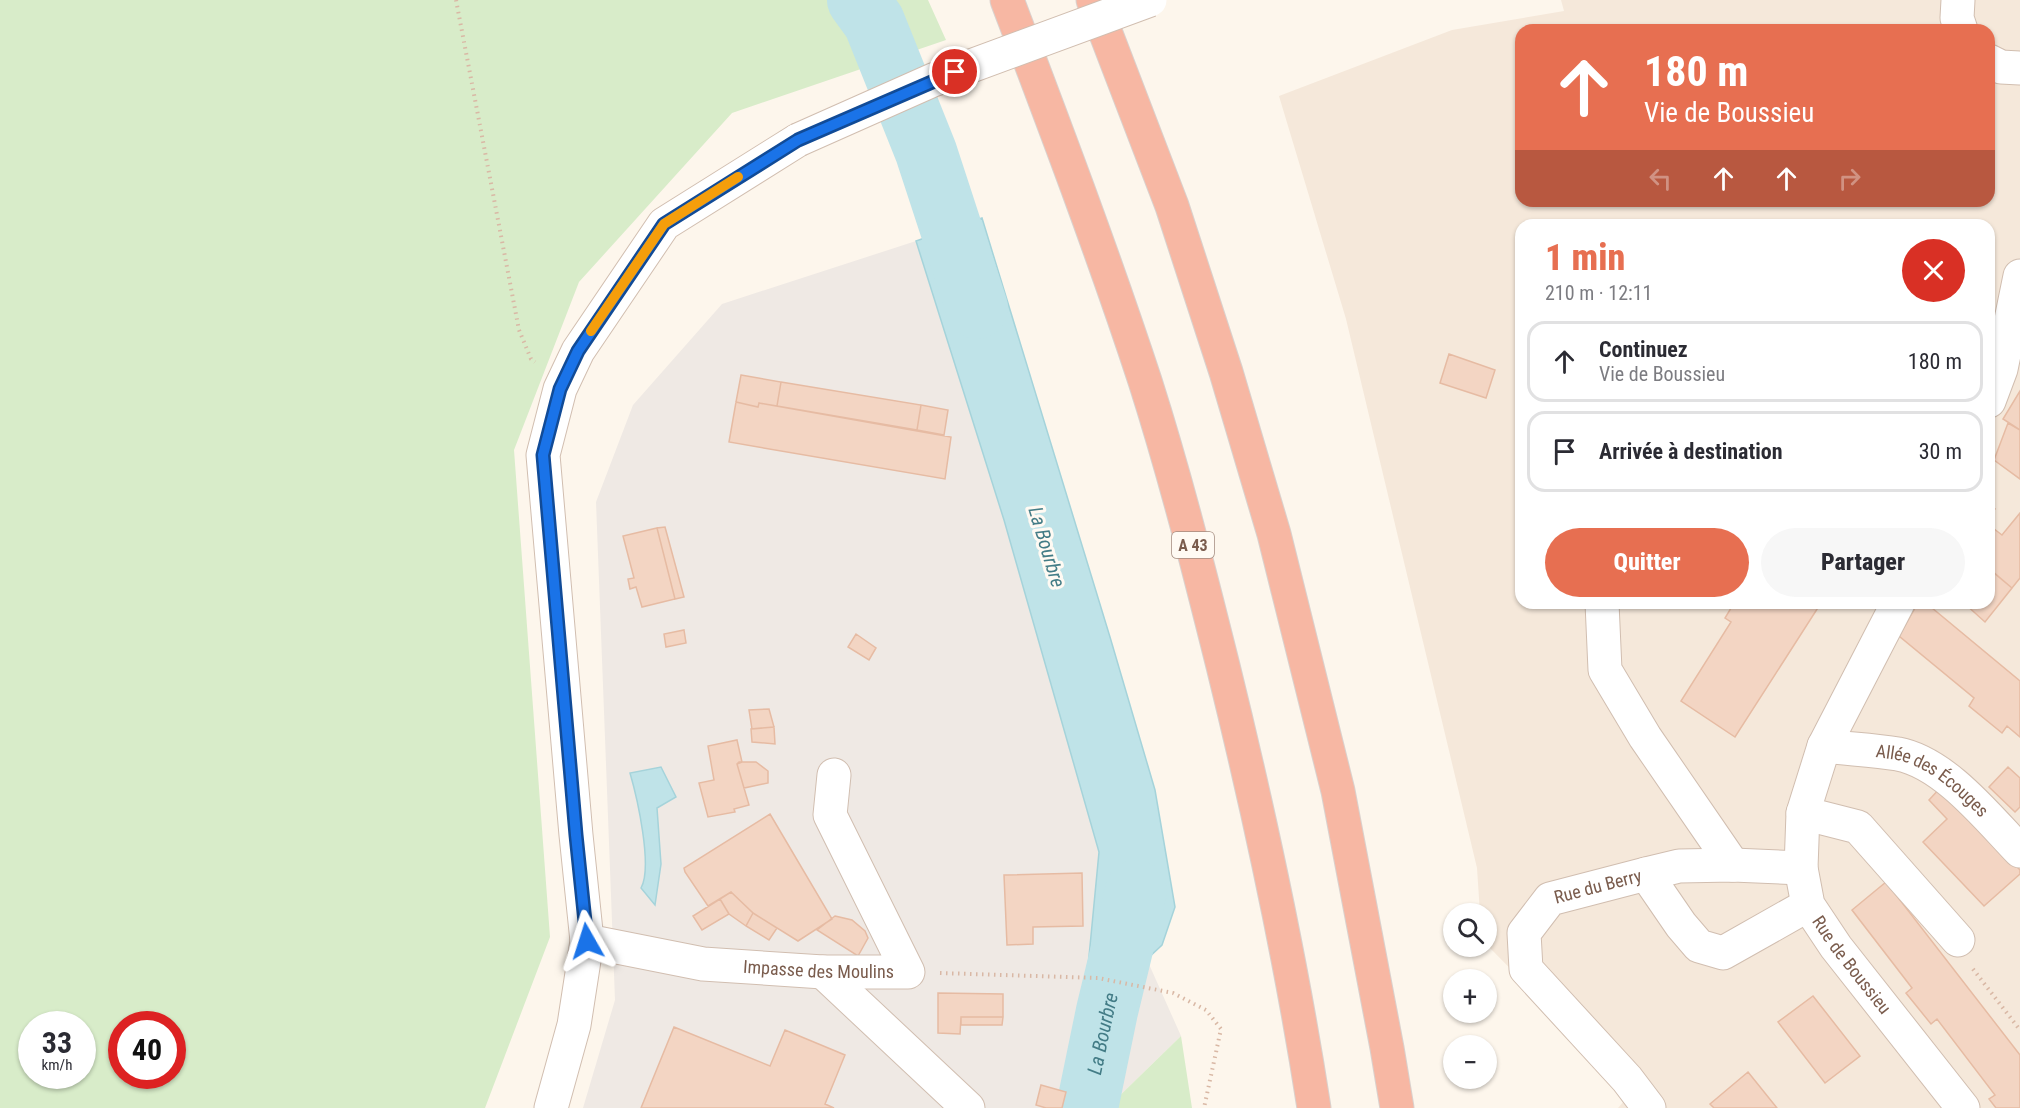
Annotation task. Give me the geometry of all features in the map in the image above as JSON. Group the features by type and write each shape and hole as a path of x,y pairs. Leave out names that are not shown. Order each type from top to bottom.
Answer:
{"highway":[{"name":"A 43","path":"1007,0 1097,240 1145,384 1192,540 1256,801 1314,1108"},
{"path":"1093,0 1172,206 1226,372 1274,534 1338,791 1397,1108"}],"street":[{"path":"551,1108 574,1025 587,941 543,455 560,389 578,351 664,224 798,140 933,80 1150,0"},
{"path":"1958,0 1959,24"},
{"path":"1995,64 2001,67 2020,68"},
{"path":"1995,394 2011,374 2020,276"},
{"path":"1602,609 1605,670 1645,737 1733,865"},
{"name":"Rue de Boussieu","path":"1895,609 1824,746 1803,813 1801,868 1808,905 1836,947 1963,1108"},
{"name":"Allée des Écouges","path":"1824,746 1900,754 1932,768 1965,793 2020,851"},
{"name":"Impasse des Moulins","path":"587,941 703,964 823,972 908,972 830,815 834,775"},
{"path":"1803,813 1858,827 1958,940"},
{"name":"Rue du Berry","path":"1649,1108 1627,1079 1526,969 1524,933 1550,899 1679,866 1733,865 1801,868"},
{"path":"1646,874 1681,925 1699,946 1723,953 1808,905"},
{"path":"823,972 968,1108"}],"path":[{"path":"456,0 519,330 531,358 560,389"},
{"path":"1958,940 1968,962 2020,1030"},
{"path":"908,972 1098,978 1173,993 1206,1010 1221,1029 1204,1108"}],"shaded area":[{"path":"1561,0 2020,0 2020,1108 1618,1108 1625,1100 1614,1074 1497,955 1497,903 1479,903 1477,868 1346,319 1279,96 1452,30 1564,11"},
{"path":"916,241 1004,520 1099,852 1181,1036 1107,1108 583,1108 615,1000 596,502 633,405 722,304"}],"green space":[{"path":"0,0 928,0 946,40 732,113 579,282 514,450 550,937 485,1108 0,1108"},
{"path":"1181,1036 1192,1108 1107,1108"}],"water":[{"path":"982,218 1155,790 1175,907 1162,945 1130,975 1088,967 1099,852 1004,520 916,241"},
{"path":"661,767 676,797 657,808 661,864 655,905 641,888 644,878 645,849 640,814 630,773"},
{"path":"1093,991 1107,1011 1125,997 1101,1108 1074,1108"}],"building":[{"path":"1449,354 1495,370 1486,398 1440,383"},
{"path":"741,375 781,382 777,406 759,403 758,407 736,402"},
{"path":"781,382 921,405 917,430 777,406"},
{"path":"2020,391 2020,430 2003,419"},
{"path":"736,402 758,407 759,403 951,437 945,479 729,442"},
{"path":"921,405 948,410 944,435 917,430"},
{"path":"2008,423 2020,430 2020,479 1995,461"},
{"path":"2020,513 2020,578 2012,588 1995,574 1995,530 2002,535"},
{"path":"665,527 684,597 675,599 657,528"},
{"path":"657,528 675,599 642,607 636,587 630,589 628,579 634,578 623,536"},
{"path":"1995,573 2012,588 1985,622 1971,609 1995,609"},
{"path":"1730,609 1817,609 1735,737 1681,701 1731,622 1725,618"},
{"path":"1915,609 1933,609 2020,681 2020,737 2007,726 2002,733 1969,706 1974,698 1899,636"},
{"path":"684,630 686,643 666,647 664,634"},
{"path":"856,634 876,648 869,660 848,647"},
{"path":"769,709 774,727 752,729 749,710"},
{"path":"774,727 775,744 752,742 751,729"},
{"path":"737,740 742,762 737,764 749,805 734,809 735,812 708,817 699,783 714,780 708,746"},
{"path":"756,762 768,771 768,783 744,788 737,764"},
{"path":"2008,767 2020,778 2020,807 2015,812 1989,787"},
{"path":"1941,787 2020,870 2020,874 1984,906 1923,842 1947,819 1929,800"},
{"path":"770,814 832,919 798,941 753,913 731,892 708,906 684,868"},
{"path":"1082,873 1083,926 1033,927 1033,944 1007,945 1004,875"},
{"path":"1886,882 2020,1055 2020,1108 1996,1108 1989,1099 1995,1095 1937,1019 1931,1024 1906,993 1912,988 1852,910"},
{"path":"731,892 753,913 746,926 729,914 720,899"},
{"path":"720,899 729,914 702,930 693,916"},
{"path":"753,913 777,928 769,940 746,926"},
{"path":"835,916 852,920 865,931 868,938 858,956 817,930"},
{"path":"938,993 1003,994 1003,1017 961,1017 960,1034 938,1033"},
{"path":"1813,996 1860,1056 1825,1083 1778,1022"},
{"path":"961,1017 1003,1017 1002,1025 961,1025"},
{"path":"674,1027 770,1066 785,1030 845,1055 825,1104 834,1108 641,1108"},
{"path":"1748,1072 1777,1108 1714,1108 1710,1104"},
{"path":"1041,1085 1066,1092 1062,1108 1046,1108 1036,1105"}],"waterway":[{"name":"La Bourbre","path":"858,0 874,22 926,152 977,308"},
{"name":"La Bourbre","path":"1087,1108 1107,1011 1136,891"}],"slow traffic":[{"path":"591,331 664,224 738,177"}],"route":[{"path":"587,941 543,455 560,389 578,351 664,224 798,140 955,72"}]}
